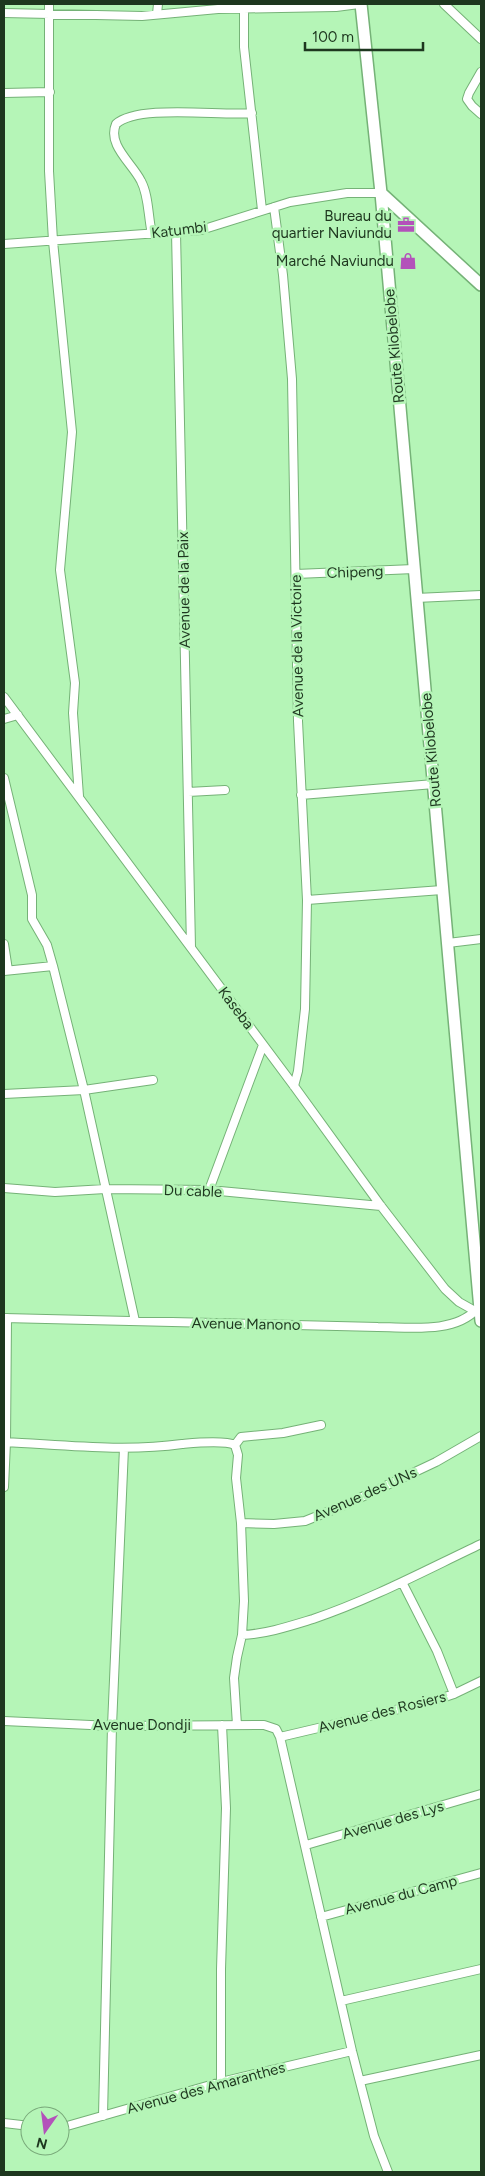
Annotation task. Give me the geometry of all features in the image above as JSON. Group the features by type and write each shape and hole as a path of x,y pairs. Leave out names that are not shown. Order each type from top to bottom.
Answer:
{"street":[{"path":"49,4 49,171 53,240 72,432 60,570 75,683 73,713 79,796"},
{"path":"157,14 158,4"},
{"path":"4,13 142,16 244,8 336,8 360,4"},
{"name":"Route Kilobelobe","path":"360,4 381,194 479,1310"},
{"path":"444,4 468,29 481,39"},
{"path":"244,8 244,47 262,210"},
{"path":"481,72 469,93 468,102 481,114"},
{"path":"4,93 50,92"},
{"path":"152,234 142,182 118,147 114,138 116,124 126,117 153,113 232,115 252,113"},
{"name":"Katumbi","path":"4,244 201,230 290,202 347,193 381,194"},
{"path":"381,194 481,285"},
{"name":"Avenue de la Victoire","path":"274,206 283,276 292,379 298,721 307,900 305,1009 294,1086"},
{"name":"Avenue de la Paix","path":"176,232 191,948"},
{"name":"Chipeng","path":"296,574 414,569"},
{"path":"416,598 481,595"},
{"name":"Kaseba","path":"4,697 294,1086 381,1206 445,1289 458,1302 479,1310"},
{"path":"4,719 18,715"},
{"path":"4,778 32,895 32,919 46,945 53,966 84,1090 135,1321"},
{"path":"301,795 434,784"},
{"path":"188,792 225,790"},
{"path":"307,900 442,890"},
{"path":"448,943 481,939"},
{"path":"4,944 6,970 53,966"},
{"path":"209,1190 263,1045"},
{"path":"4,1094 84,1090 153,1080"},
{"name":"Du cable","path":"4,1188 55,1192 105,1188 209,1190 381,1206"},
{"name":"Avenue Manono","path":"5,1318 424,1327 455,1323 479,1310"},
{"path":"4,1487 6,1442 5,1318"},
{"path":"234,1445 242,1437 283,1433 321,1425"},
{"name":"Avenue des UNs","path":"242,1523 274,1524 305,1520 347,1504 436,1462 481,1436"},
{"path":"6,1442 124,1448 156,1448 200,1442 234,1445 238,1455 236,1478 242,1523 244,1614 235,1671 237,1726"},
{"path":"103,2116 112,1726 124,1448"},
{"path":"242,1635 254,1635 283,1628 335,1612 481,1544"},
{"path":"402,1582 437,1651 454,1694"},
{"name":"Avenue des Rosiers","path":"279,1735 454,1694 481,1681"},
{"name":"Avenue Dondji","path":"4,1721 112,1726 268,1725 279,1735"},
{"path":"221,2082 221,1969 226,1808 222,1725"},
{"path":"279,1735 352,2051 374,2136 388,2172"},
{"name":"Avenue des Lys","path":"306,1846 481,1794"},
{"name":"Avenue du Camp","path":"321,1917 481,1873"},
{"path":"340,2001 481,1969"},
{"name":"Avenue des Amaranthes","path":"70,2125 221,2082 352,2051"},
{"path":"360,2081 481,2055"},
{"path":"4,2123 20,2125"}],"place":[{"name":"Bureau du quartier Naviundu","path":"406,225"},
{"name":"Marché Naviundu","path":"408,261"}]}
